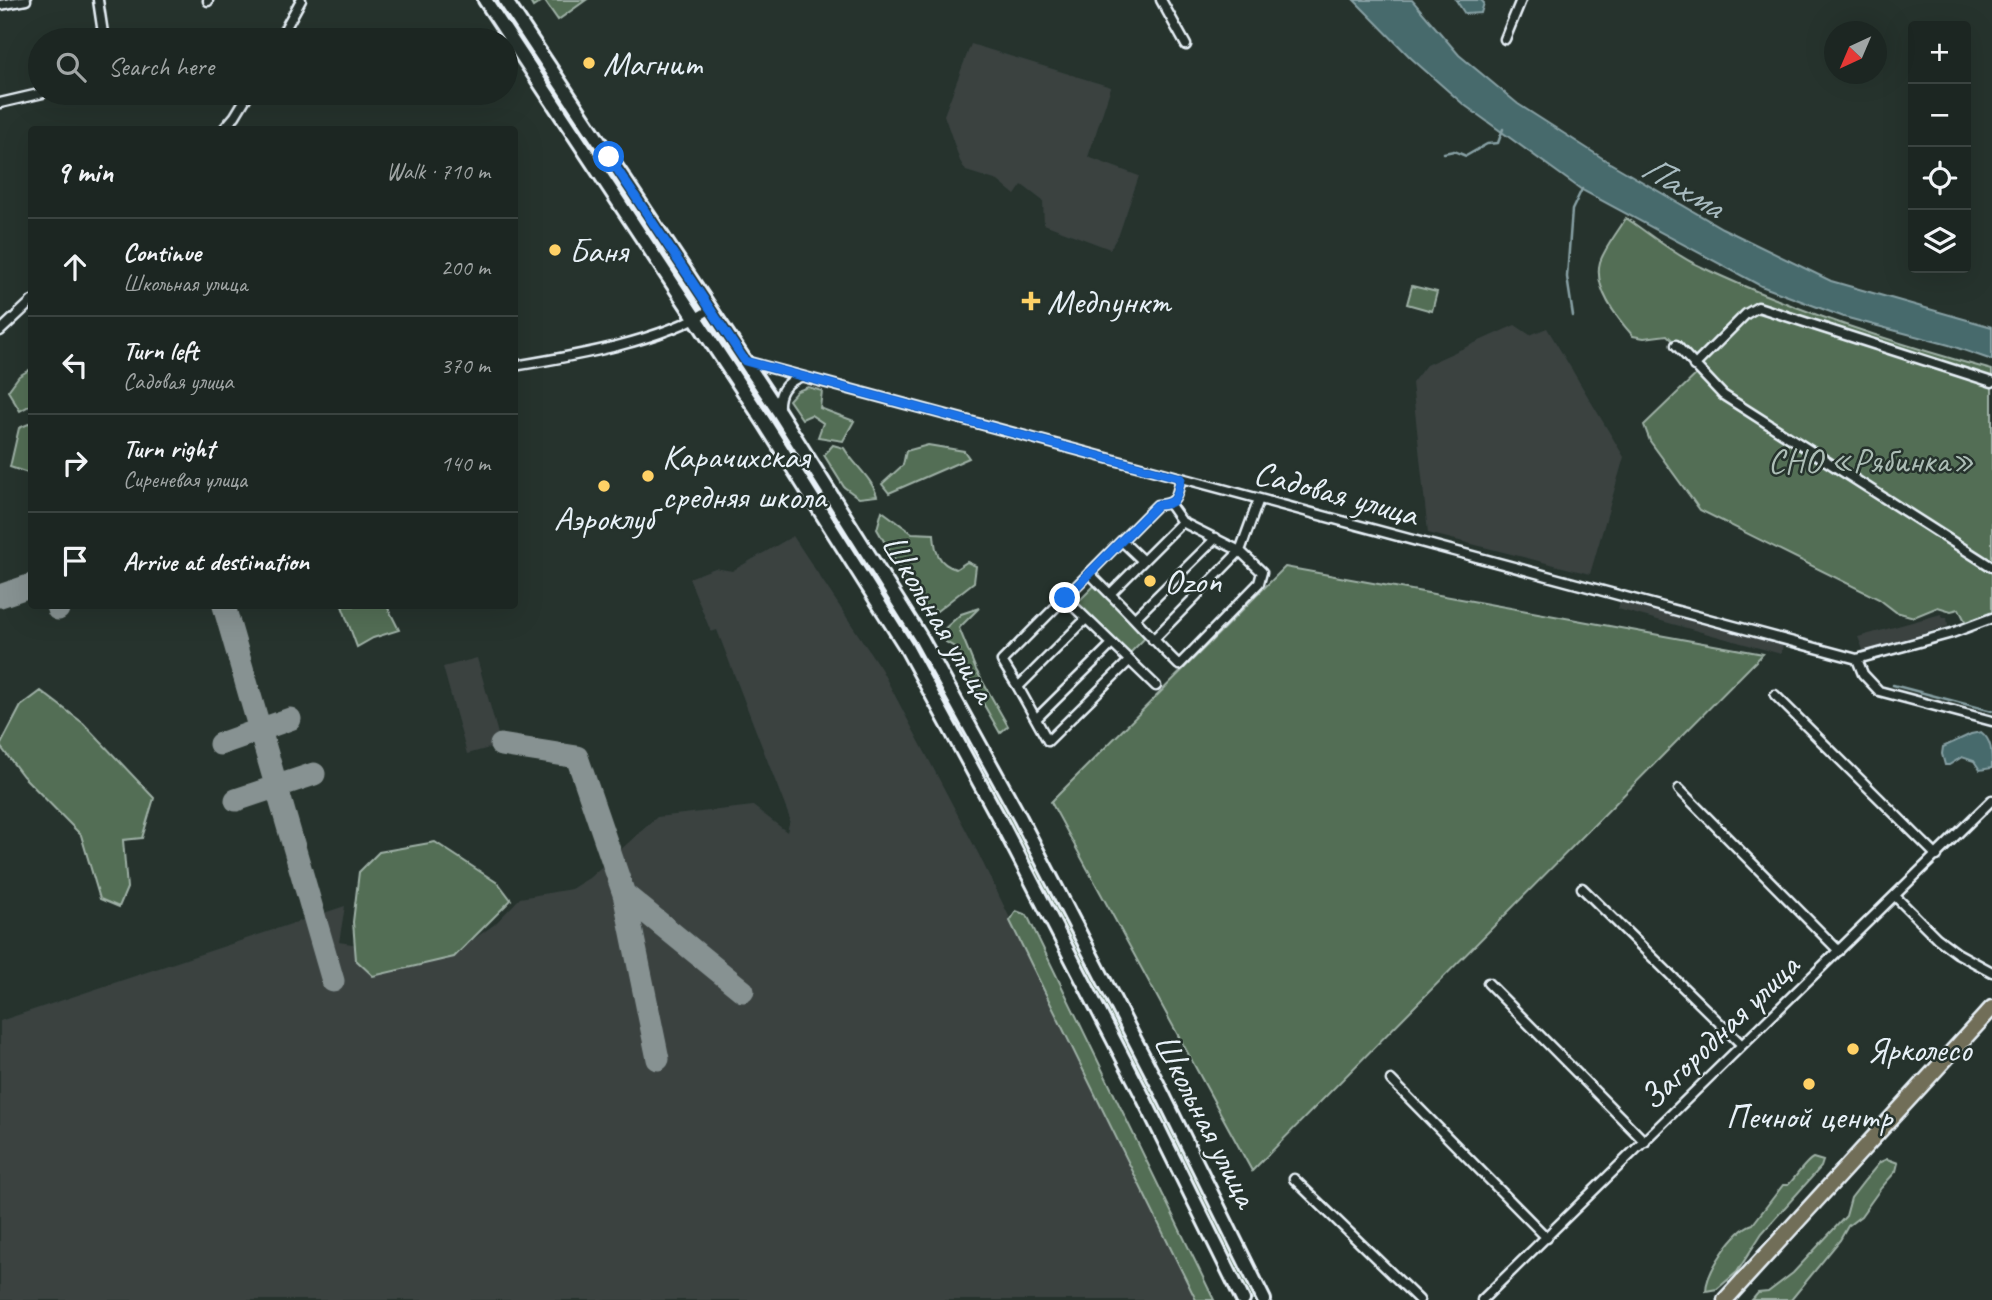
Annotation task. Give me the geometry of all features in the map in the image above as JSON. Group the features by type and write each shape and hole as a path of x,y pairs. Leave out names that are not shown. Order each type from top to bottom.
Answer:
{"highway":[{"path":"1725,1300 1992,1008"},
{"path":"1736,1300 1992,1021"}],"main road":[{"name":"Школьная улица","path":"485,0 504,28"},
{"name":"Школьная улица","path":"505,0 779,412 921,638 1020,818 1157,1083 1264,1300"},
{"name":"Школьная улица","path":"518,50 731,371 906,647 1003,826 1140,1091 1243,1300"},
{"path":"731,371 745,361"},
{"path":"906,647 921,638"}],"street":[{"path":"0,5 26,0"},
{"path":"98,0 102,28"},
{"path":"286,28 301,0"},
{"path":"1161,0 1186,45"},
{"path":"1506,38 1521,0"},
{"path":"0,103 28,96"},
{"path":"226,126 242,105"},
{"path":"0,331 28,305"},
{"path":"1694,366 1746,314 1758,307 1992,382"},
{"path":"518,365 613,347 678,326 711,309"},
{"path":"1676,345 1723,395 1992,567"},
{"name":"Садовая улица","path":"745,361 1857,659"},
{"path":"779,412 781,390 791,380 801,376"},
{"path":"1129,661 1048,741 1002,661 1157,505 1170,505 1175,501 1181,478"},
{"path":"1153,640 1240,551 1259,499"},
{"path":"1089,573 1144,626 1153,640 1179,665 1259,583 1262,572 1240,551 1182,522 1170,505"},
{"path":"1110,594 1182,522"},
{"path":"1135,618 1216,538"},
{"path":"1122,541 1143,561"},
{"path":"1065,598 1156,686"},
{"path":"1992,618 1952,633 1857,659 1863,674 1879,691 1992,721"},
{"path":"1018,687 1086,619"},
{"path":"1036,719 1112,644"},
{"path":"1775,695 1937,856"},
{"path":"1679,789 1839,951"},
{"name":"Загородная улица","path":"1482,1300 1992,800"},
{"path":"1582,888 1742,1045"},
{"path":"1896,897 1956,953 1992,972"},
{"path":"1488,983 1645,1142"},
{"path":"1391,1080 1547,1238"},
{"path":"1294,1179 1419,1300"}],"shaded area":[{"path":"971,44 1111,87 1088,157 1139,176 1119,234 1110,249 1044,224 1043,201 1022,185 1015,195 998,181 966,171 944,115"},
{"path":"1515,325 1530,335 1547,328 1624,457 1590,574 1428,533 1412,383 1426,365"},
{"path":"793,536 881,669 979,855 1197,1300 0,1300 0,1021 345,906 339,942 457,951 495,924 520,898 571,889 589,878 657,817 753,806 787,832 790,819 717,630 711,632 689,578 715,568 732,571"},
{"path":"1620,601 1783,645 1781,654 1618,609"},
{"path":"1941,614 1943,618 1947,617 1948,626 1864,652 1858,637"},
{"path":"477,658 501,745 467,754 443,667"}],"green space":[{"path":"529,0 544,0 533,7"},
{"path":"544,0 586,0 558,20"},
{"path":"529,47 702,308 698,310 525,50"},
{"name":"СНО «Рябинка»","path":"1626,218 1693,263 1764,294 1878,336 1992,370 1992,614 1968,627 1959,609 1951,611 1938,607 1914,617 1896,612 1879,599 1700,510 1650,441 1644,425 1702,369 1667,335 1644,338 1633,336 1614,312 1600,282 1602,256"},
{"path":"1412,286 1437,292 1432,311 1407,304"},
{"path":"28,371 28,407 20,411 8,391 19,376"},
{"path":"752,380 912,636 911,639 907,638 746,383"},
{"path":"808,387 822,391 820,408 854,421 843,441 818,437 823,423 811,415 802,419 789,400 797,391"},
{"path":"28,424 28,473 10,467 19,428"},
{"path":"833,445 844,448 871,483 877,496 859,498 844,487 824,455"},
{"path":"928,445 964,451 969,458 889,493 882,484 903,465 906,451"},
{"path":"882,511 912,533 934,534 939,556 950,567 956,569 967,562 976,566 974,582 937,611 921,606 877,529"},
{"path":"1285,567 1763,654 1252,1171 1051,802"},
{"path":"1098,582 1147,636 1127,656 1076,604"},
{"path":"979,608 959,628 976,670 1008,726 1000,733 956,656 960,650 946,642 943,630 961,614"},
{"path":"343,609 388,609 399,630 373,638 357,647"},
{"path":"918,650 922,651 1052,892 1257,1300 1250,1300 1087,975 917,654"},
{"path":"41,691 83,723 154,798 142,838 123,840 127,888 119,907 100,899 81,835 23,776 0,746 21,706"},
{"path":"435,842 499,884 511,900 454,957 373,976 356,960 353,922 359,872 379,852"},
{"path":"1016,911 1027,915 1214,1300 1196,1300 1010,921"},
{"path":"1813,1158 1823,1161 1821,1167 1762,1233 1737,1272 1717,1289 1706,1291 1711,1273 1730,1242 1753,1224 1783,1185 1788,1185"},
{"path":"1887,1159 1898,1163 1896,1171 1861,1216 1848,1226 1840,1240 1791,1300 1752,1300 1758,1293 1768,1292 1793,1273 1846,1216 1851,1198 1880,1162"}],"water":[{"name":"Пахма","path":"1354,0 1412,0 1459,55 1518,104 1610,163 1722,228 1831,281 1992,327 1992,360 1949,345 1844,317 1761,286 1582,190 1463,104 1411,58"},
{"path":"1456,0 1481,0 1484,3 1481,13 1465,14"},
{"path":"1981,732 1989,743 1992,768 1980,770 1974,761 1962,757 1945,765 1943,747"}],"waterway":[{"path":"1444,153 1454,151 1466,156 1487,144 1498,143 1503,129"},
{"path":"1573,316 1567,277 1572,210 1582,189"},
{"path":"1893,685 1992,711"}],"taxiway":[{"path":"0,596 28,586"},
{"path":"225,609 333,981"},
{"path":"220,744 290,719"},
{"path":"501,745 577,757 624,894 658,1059"},
{"path":"236,800 314,774"},
{"path":"624,894 743,991"}],"place":[{"name":"Магнит","path":"589,63"},
{"name":"Баня","path":"555,250"},
{"name":"Медпункт","path":"1031,301"},
{"name":"Карачихская средняя школа","path":"648,476"},
{"name":"Аэроклуб","path":"604,486"},
{"name":"Ozon","path":"1150,581"},
{"name":"Ярколесо","path":"1853,1049"},
{"name":"Печной центр","path":"1809,1084"}],"route":[{"path":"609,157 745,361 1181,478 1175,501 1170,505 1157,505 1065,598"}]}
